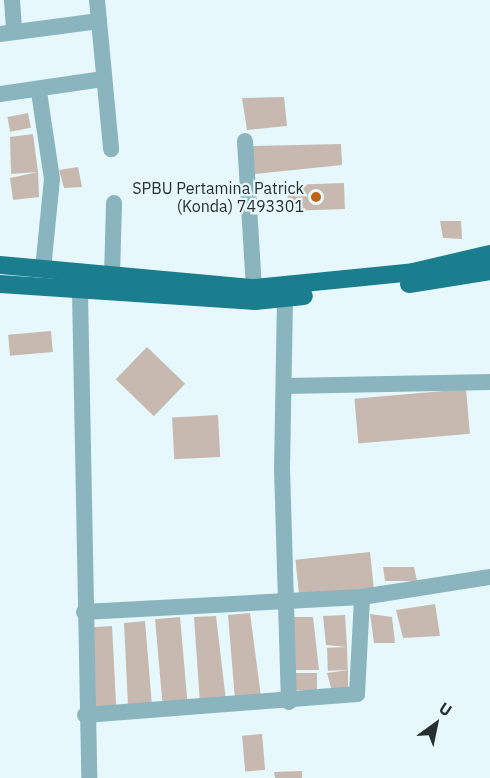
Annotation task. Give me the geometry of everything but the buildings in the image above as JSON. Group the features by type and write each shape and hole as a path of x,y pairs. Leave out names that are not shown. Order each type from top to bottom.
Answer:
{"main road":[{"path":"285,292 413,272 490,254"},
{"path":"0,265 112,276 215,294"},
{"path":"0,284 80,292 254,294 490,271"}],"street":[{"path":"12,0 7,33 99,21"},
{"path":"97,0 111,149"},
{"path":"0,94 39,92 103,79"},
{"path":"39,92 52,179 43,269"},
{"path":"245,141 254,294"},
{"path":"112,276 114,202"},
{"path":"80,292 85,715 89,778"},
{"path":"285,292 284,603 289,702"},
{"path":"286,386 490,382"},
{"path":"84,612 362,597 490,577"},
{"path":"85,715 289,702 359,692 362,597"}],"place":[{"name":"SPBU Pertamina Patrick (Konda) 7493301","path":"316,197"}]}
